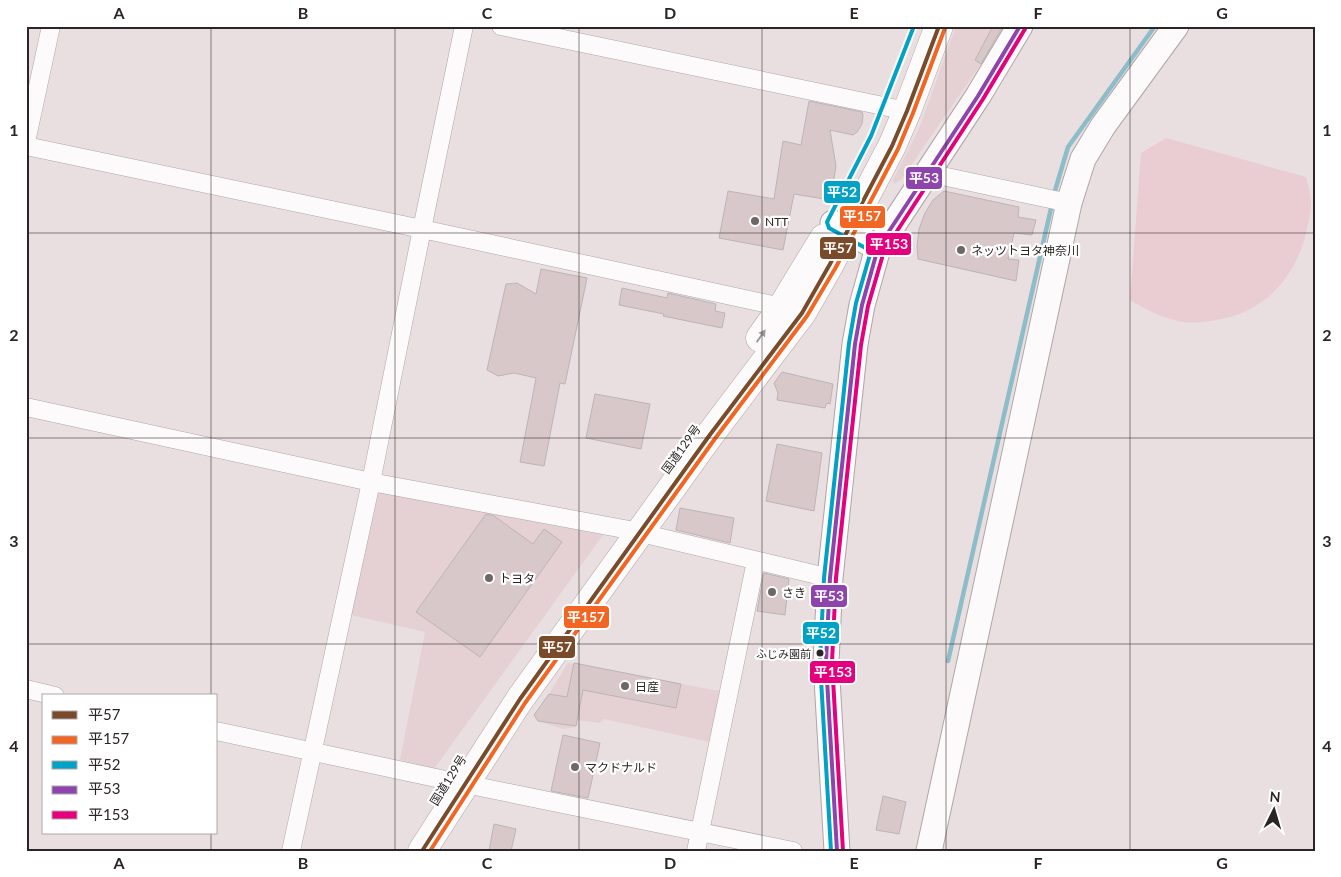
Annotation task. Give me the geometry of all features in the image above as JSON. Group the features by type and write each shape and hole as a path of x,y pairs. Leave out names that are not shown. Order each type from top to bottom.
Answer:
{"highway":[{"name":"国道129号","path":"404,851 520,699 782,306 840,227 892,146 898,110 921,26"},
{"name":"国道129号","path":"898,110 939,26"},
{"name":"国道129号","path":"632,531 709,436 802,313 840,227"},
{"name":"国道129号","path":"422,851 456,781"}],"street":[{"path":"26,142 51,26"},
{"path":"291,851 371,482 464,26"},
{"path":"501,26 898,110"},
{"path":"837,851 826,662 830,578 855,344 862,305 878,248 978,96 1020,26"},
{"path":"929,851 1069,203 1083,159 1103,126 1176,26"},
{"path":"26,146 422,228 782,306"},
{"path":"928,173 1069,203"},
{"path":"840,227 878,248"},
{"path":"26,407 371,482 632,531 830,578"},
{"path":"696,851 756,561"},
{"path":"26,689 47,694"},
{"path":"218,731 793,851"}],"shaded area":[{"path":"956,26 1007,26 901,180 894,184 893,180 920,126"},
{"path":"1166,138 1306,177 1311,203 1310,213 1302,246 1295,262 1287,277 1264,301 1234,316 1202,322 1178,321 1147,310 1130,300 1141,153"},
{"name":"トヨタ","path":"379,491 603,535 434,769 400,760 425,632 351,615"},
{"name":"日産","path":"568,663 725,692 714,743 604,719 600,723 577,720 576,727 563,729 538,721 534,715"}],"building":[{"path":"993,26 1003,26 981,64 975,60"},
{"path":"809,101 862,112 863,115 862,124 853,135 830,130 836,166 833,184 824,199 794,194 783,250 719,238 728,191 774,199 783,141 801,145"},
{"path":"944,191 1019,207 1018,217 1036,220 1032,235 1014,233 1008,259 1019,260 1016,281 918,259 919,229 925,213 933,200"},
{"path":"541,269 587,278 565,384 560,383 544,466 520,462 536,378 514,373 498,376 487,370 506,284 517,283 536,294"},
{"path":"622,288 667,298 668,293 716,304 715,311 725,313 722,328 619,305"},
{"path":"782,372 833,384 830,404 827,403 825,408 777,400 778,393 774,383"},
{"path":"595,394 650,404 641,449 586,438"},
{"path":"777,444 822,453 814,511 766,501"},
{"path":"680,508 734,518 730,543 676,530"},
{"name":"トヨタ","path":"486,514 494,516 533,544 544,529 562,542 480,657 416,612"},
{"path":"764,573 789,579 785,615 757,611"},
{"name":"日産","path":"574,663 681,684 676,708 583,690 576,726 538,721 534,715 549,694 567,697"},
{"name":"マクドナルド","path":"563,735 600,743 588,798 551,791"},
{"path":"883,796 906,802 899,834 876,830"},
{"path":"494,824 516,829 511,851 489,851"}],"waterway":[{"path":"1054,194 1068,147 1155,26"},
{"path":"948,661 1052,204"}],"transit line":[{"name":"平52","path":"831,851 820,662 824,578 849,343 856,303 871,251 829,228 827,222 871,136 914,26"},
{"name":"平57","path":"422,851 520,699 709,436 802,313 892,146 939,26"},
{"name":"平53","path":"837,851 826,662 830,578 855,344 862,305 878,248 978,96 1020,26"},
{"name":"平157","path":"430,851 525,703 714,440 807,316 836,267 898,149 945,28"},
{"name":"平153","path":"843,851 832,662 836,578 861,345 868,306 884,251 983,99 1025,29"}],"place":[{"name":"NTT","path":"755,221"},
{"name":"ネッツトヨタ神奈川","path":"961,250"},
{"name":"トヨタ","path":"489,578"},
{"name":"さき","path":"772,592"},
{"name":"ふじみ園前","path":"820,653"},
{"name":"日産","path":"625,686"},
{"name":"マクドナルド","path":"575,767"}]}
